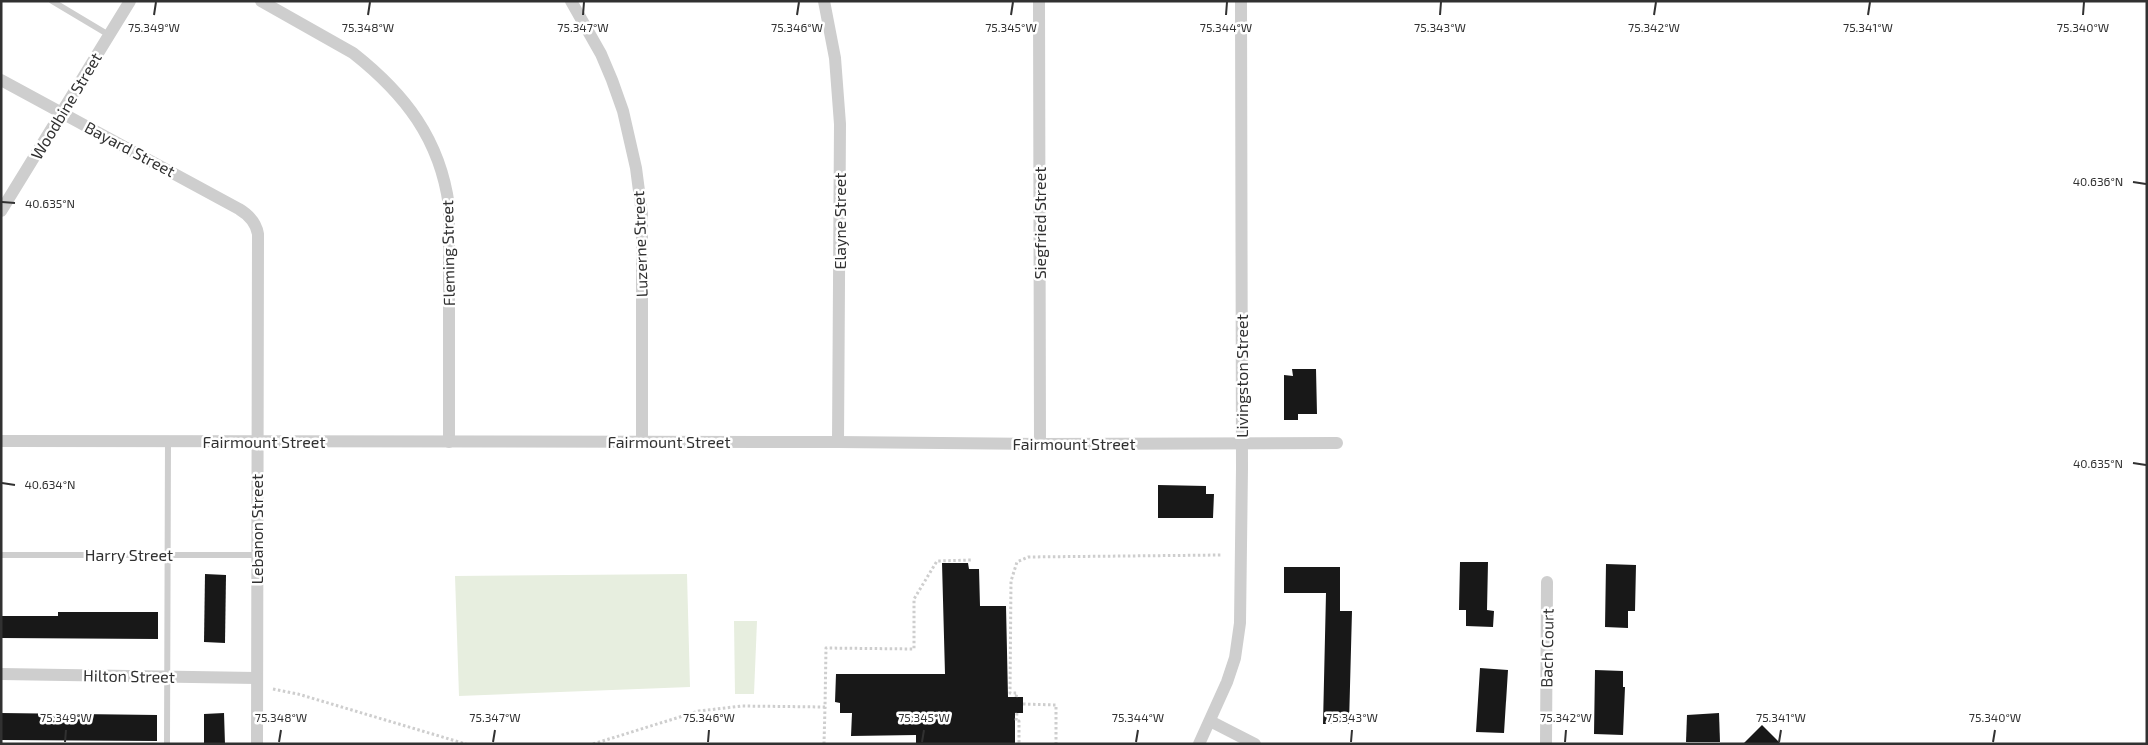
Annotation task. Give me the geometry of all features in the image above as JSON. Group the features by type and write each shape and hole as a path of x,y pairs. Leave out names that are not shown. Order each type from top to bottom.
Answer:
{"street":[{"name":"Woodbine Street","path":"1,212 130,1"},
{"name":"Fleming Street","path":"261,1 353,53 366,63 407,105 432,143 444,175 449,206 450,442"},
{"name":"Luzerne Street","path":"570,1 601,54 612,80 623,111 636,168 642,214 642,442"},
{"name":"Elayne Street","path":"824,1 835,58 840,124 838,442"},
{"name":"Siegfried Street","path":"1039,1 1040,444"},
{"name":"Livingston Street","path":"1199,744 1228,682 1235,658 1241,599 1241,1"},
{"name":"Bayard Street","path":"1,80 239,208 255,224"},
{"name":"Lebanon Street","path":"255,224 258,234 256,442 257,744"},
{"name":"Fairmount Street","path":"1,441 1337,443"},
{"name":"Bach Court","path":"1546,744 1547,582"},
{"name":"Hilton Street","path":"1,674 257,678"},
{"path":"1210,721 1255,744"}],"lane":[{"path":"52,1 109,35"},
{"path":"167,744 168,442"},
{"name":"Harry Street","path":"1,556 257,555"}],"path":[{"path":"1016,697 1017,693 1010,693 1011,581 1018,562 1028,557 1222,555"},
{"path":"824,744 826,648 914,649 914,599 937,561 971,560"},
{"path":"273,689 298,694 466,744"},
{"path":"1023,704 1056,705 1056,744"},
{"path":"593,744 699,711 742,706 825,707"},
{"path":"1017,713 1016,721 1019,721 1019,744"}],"green space":[{"path":"687,574 690,687 459,696 455,576"},
{"path":"734,621 757,621 754,694 735,694"}],"building":[{"path":"1292,369 1316,369 1317,414 1298,414 1298,420 1284,420 1284,375 1293,376"},
{"path":"1158,485 1206,486 1206,494 1214,494 1213,518 1158,518"},
{"path":"1460,562 1488,562 1487,610 1494,611 1493,627 1466,626 1466,610 1459,610"},
{"path":"942,563 968,563 969,569 979,569 980,606 1006,606 1008,697 1023,697 1023,713 1015,713 1015,744 916,744 916,735 851,736 852,713 840,713 840,703 835,702 836,674 945,674"},
{"path":"1606,564 1636,565 1635,611 1628,611 1628,628 1605,627"},
{"path":"1284,567 1340,567 1340,611 1352,611 1349,724 1323,724 1326,593 1284,593"},
{"path":"205,574 226,575 225,643 204,642"},
{"path":"58,612 158,612 158,639 1,638 1,616 58,616"},
{"path":"1480,668 1508,670 1504,733 1476,732"},
{"path":"1595,670 1623,671 1623,687 1625,687 1623,735 1594,734"},
{"path":"1,713 157,715 157,741 1,740"},
{"path":"224,713 225,744 204,744 204,714"},
{"path":"1719,713 1720,742 1686,742 1687,715"},
{"path":"1762,725 1781,744 1743,744"}]}
